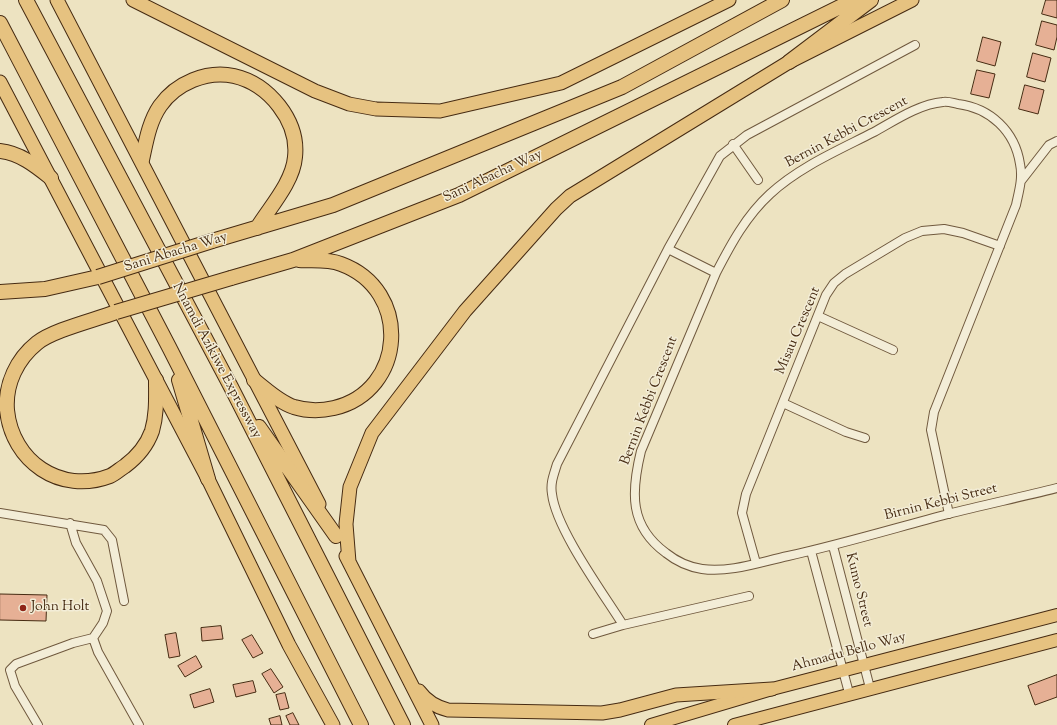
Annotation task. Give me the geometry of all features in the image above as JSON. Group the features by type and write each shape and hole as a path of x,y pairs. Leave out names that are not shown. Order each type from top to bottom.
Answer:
{"highway":[{"name":"Nnamdi Azikiwe Expressway","path":"26,0 231,387 403,725"},
{"name":"Nnamdi Azikiwe Expressway","path":"58,0 336,536 432,725"},
{"path":"133,0 315,91 349,104 376,109 440,111 561,83 729,0"},
{"name":"Sani Abacha Way","path":"0,292 45,289 98,277 333,205 622,88 782,0"},
{"name":"Sani Abacha Way","path":"156,380 156,413 152,432 145,446 134,460 111,476 92,481 71,480 50,474 36,466 23,453 13,438 8,420 8,388 15,370 24,356 38,342 55,334 116,312 293,260 459,195 854,0"},
{"path":"789,62 871,0"},
{"path":"349,562 346,524 350,487 372,433 475,300 556,209 570,196 789,62 912,0"},
{"path":"0,23 170,347 361,725"},
{"path":"142,160 154,117 160,106 172,92 187,82 207,76 234,76 255,85 276,102 287,117 293,136 296,156 292,171 286,183 257,228"},
{"path":"0,82 208,479 289,645 332,725"},
{"path":"0,151 16,155 31,162 51,178"},
{"path":"254,380 279,400 295,407 324,410 345,405 359,398 376,382 384,370 391,348 391,317 385,301 376,288 364,276 342,264 328,261 293,260"},
{"path":"170,347 208,479"},
{"path":"231,387 336,536"},
{"path":"404,670 428,701 437,707 460,711 602,713 620,710 676,695 772,689"}],"main road":[{"name":"Ahmadu Bello Way","path":"651,725 842,670 1057,615"},
{"path":"734,725 1057,640"}],"street":[{"path":"623,625 577,552 556,512 552,494 552,481 557,464 668,249 717,162 733,144 747,135 915,45"},
{"name":"Bernin Kebbi Crescent","path":"833,546 723,570 700,569 676,560 652,543 638,521 634,497 635,475 641,451 716,273 730,246 748,218 770,194 789,179 824,158 924,106 943,102 968,105 987,113 1004,127 1016,145 1021,165 1021,181 1016,205 934,412 931,430 949,514"},
{"path":"1021,181 1049,145 1057,141"},
{"path":"733,144 758,180"},
{"name":"Misau Crescent","path":"756,563 742,513 746,494 826,295 834,283 845,274 905,238 922,231 944,229 963,233 1000,246"},
{"path":"668,249 716,273"},
{"path":"818,316 893,350"},
{"path":"783,403 846,432 865,438"},
{"name":"Birnin Kebbi Street","path":"833,546 949,514 1057,488"},
{"path":"0,513 70,523 104,530 111,537 124,601"},
{"path":"38,725 15,686 10,670 16,664 73,643 93,638 103,622 107,611 97,581 76,543 70,523"},
{"name":"Kumo Street","path":"833,546 870,688"},
{"path":"811,551 849,694"},
{"path":"592,634 623,625 749,596"},
{"path":"93,638 98,652 139,725"}],"building":[{"path":"1046,0 1057,0 1057,18 1042,14"},
{"path":"1042,21 1057,25 1057,37 1054,50 1036,45"},
{"path":"983,37 1001,42 995,66 977,61"},
{"path":"1033,53 1051,58 1045,82 1027,77"},
{"path":"977,70 995,74 989,98 971,94"},
{"path":"1025,85 1044,90 1038,114 1019,109"},
{"name":"John Holt","path":"0,594 47,595 46,621 0,620"},
{"path":"221,626 223,639 202,641 201,628"},
{"path":"176,633 180,656 169,658 165,635"},
{"path":"252,635 263,653 253,658 242,640"},
{"path":"196,656 202,667 185,677 178,666"},
{"path":"271,669 283,687 274,693 262,674"},
{"path":"1057,675 1057,697 1035,705 1028,686"},
{"path":"253,681 256,692 236,697 233,685"},
{"path":"210,689 214,702 194,708 190,695"},
{"path":"285,693 289,708 280,710 276,695"},
{"path":"293,713 299,725 290,725 286,716"},
{"path":"280,716 282,725 271,725 269,719"}],"place":[{"name":"John Holt","path":"23,608"}]}
